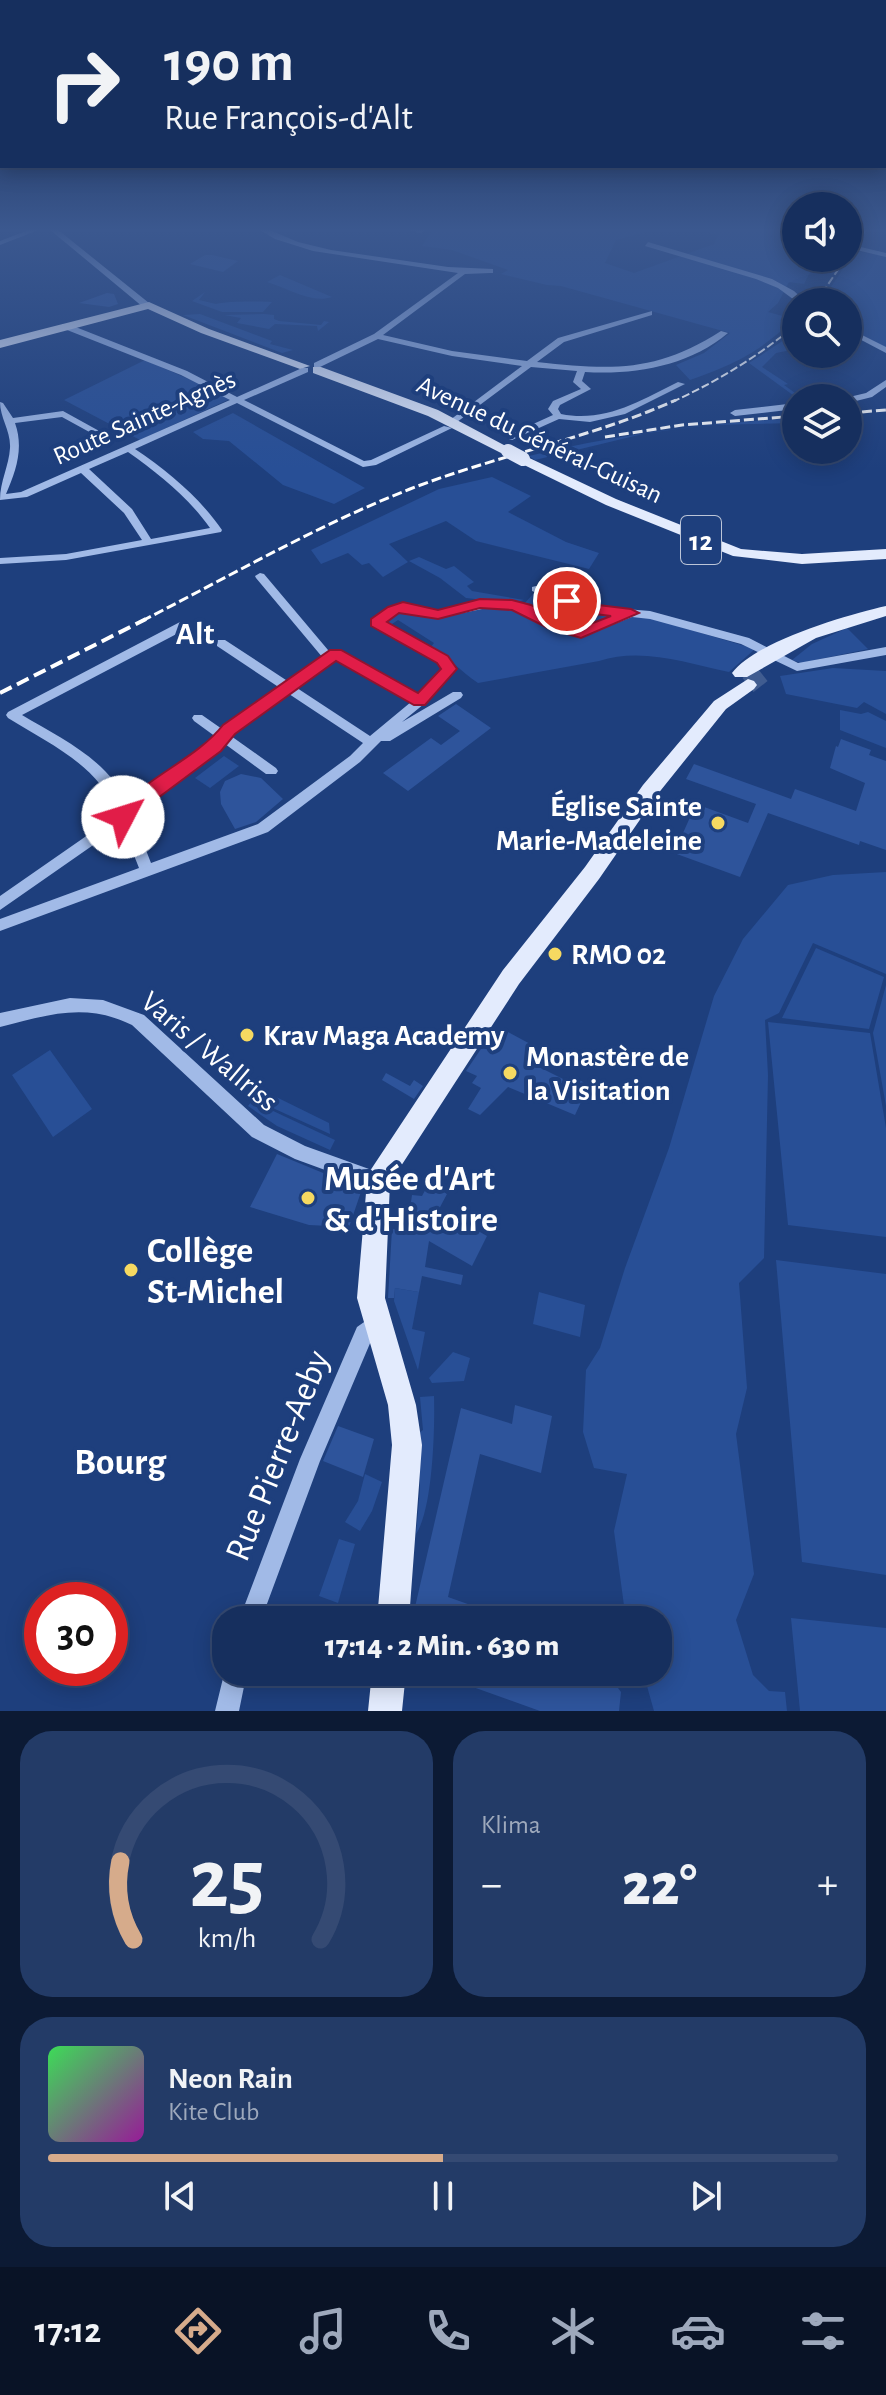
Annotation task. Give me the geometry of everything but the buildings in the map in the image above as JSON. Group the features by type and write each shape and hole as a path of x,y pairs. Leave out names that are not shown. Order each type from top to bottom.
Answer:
{"main road":[{"path":"0,344 131,309"},
{"name":"Avenue du Général-Guisan","path":"155,309 205,331 378,391 450,425 510,444 523,459 611,502 738,553 779,559 886,554"},
{"path":"394,1606 407,1445 402,1405 377,1323 371,1286 379,1193 377,1180 511,977 592,873 650,790 720,705 774,655 822,628 886,611"},
{"path":"385,1711 388,1686"}],"street":[{"name":"Route Sainte-Agnès","path":"0,496 23,495 311,368 377,336 414,309"},
{"path":"65,326 184,373 363,464 373,463 450,425 561,340 649,313"},
{"path":"377,336 441,354 582,369 650,366 681,357 724,333"},
{"path":"862,337 886,350"},
{"path":"558,416 553,409 556,403 587,389 577,382 582,369"},
{"path":"862,397 886,383"},
{"path":"510,444 558,416 584,421 622,413 681,384"},
{"path":"0,405 12,421 17,441 0,496"},
{"path":"735,413 782,408"},
{"path":"12,421 63,414 96,432"},
{"path":"0,561 66,557 217,530 206,513 170,479 128,448"},
{"path":"83,469 128,511 148,542"},
{"path":"260,576 331,658"},
{"path":"536,589 587,609 650,615 745,641 797,667 886,651"},
{"path":"0,925 263,828 373,743 449,669 443,660 376,623 394,610 403,607 438,614 480,604 512,605 555,626 581,633 631,613"},
{"path":"147,870 123,817 117,795 100,773 78,754 12,715 184,625"},
{"path":"221,643 373,743 386,739 457,695"},
{"path":"0,904 123,817 216,746 229,730 336,654 419,701"},
{"path":"198,718 271,771"},
{"name":"Varis / Wallriss","path":"0,1020 72,1004 114,1007 152,1032 258,1131 301,1153 377,1180"},
{"name":"Rue Pierre-Aeby","path":"255,1606 310,1459 364,1334 377,1323"},
{"path":"227,1711 232,1686"}],"shaded area":[{"path":"213,309 266,309 263,312 222,312"},
{"path":"643,309 772,309 768,312 782,316 782,329 744,357 720,369 690,380 676,365 704,353 730,333"},
{"path":"862,309 886,309 886,348 862,336"},
{"path":"200,314 272,341 270,344 293,350 282,353 183,315"},
{"path":"224,315 274,315 274,319 279,321 321,325 324,321 329,322 318,331 317,326 275,324 269,329 237,323 241,318"},
{"path":"782,341 782,352 776,353 762,367 788,384 782,384 782,387 749,363"},
{"path":"145,360 232,398 140,440 64,400"},
{"path":"233,413 365,488 334,504 283,485 229,441 203,439 193,432"},
{"path":"782,419 782,423 714,425"},
{"path":"645,434 535,460 529,456 595,442"},
{"path":"492,477 531,496 508,512 566,542 599,553 589,569 476,541 446,521 389,544 408,562 383,577 369,563 362,565 348,553 321,564 311,550 439,489"},
{"path":"419,557 446,569 454,566 474,582 467,586 472,591 524,600 513,603 466,598 440,578 409,561"},
{"path":"533,594 618,614 584,630 572,629 518,604 524,604"},
{"path":"482,605 514,608 568,634 582,635 629,617 644,616 755,649 729,672 664,658 631,656 478,683 430,648 434,643 398,620 389,626 385,620 403,611 435,616"},
{"path":"847,628 868,649 801,663 792,660 812,644"},
{"path":"833,668 886,671 886,714 864,702 857,708 786,694 780,676"},
{"path":"840,710 861,714 868,712 886,721 886,748 840,730"},
{"path":"224,756 239,766 210,788 195,778"},
{"path":"886,872 886,974 813,943 779,1013 765,1020 768,1075 764,1258 739,1283 747,1388 736,1434 754,1574 736,1620 753,1675 769,1691 785,1692 787,1711 654,1711 647,1686 672,1686 672,1606 624,1606 614,1531 627,1474 594,1468 583,1432 586,1370 600,1348 625,1268 669,1148 714,996 743,939 788,885 833,875"},
{"path":"816,948 884,977 869,1029 782,1018"},
{"path":"886,985 886,1106 873,1033"},
{"path":"768,1022 870,1033 886,1128 886,1237 788,1225"},
{"path":"50,1050 92,1109 53,1137 12,1075"},
{"path":"268,1093 329,1123 330,1134 253,1099"},
{"path":"252,1101 335,1140 330,1150 277,1126 248,1106"},
{"path":"776,1260 886,1274 886,1575 802,1562"},
{"path":"395,1288 419,1292 412,1329 425,1332 418,1370 394,1301"},
{"path":"539,1292 585,1305 580,1337 533,1324"},
{"path":"453,1352 470,1358 464,1381 432,1383 429,1378"},
{"path":"434,1396 429,1488 422,1522 416,1534 420,1432 423,1430 420,1397"},
{"path":"365,1474 382,1482 372,1511 360,1531 345,1522 358,1501"},
{"path":"339,1539 355,1544 338,1603 319,1596"},
{"path":"791,1618 886,1628 886,1711 800,1711"}],"tunnel":[{"path":"748,685 762,674"}],"railway":[{"path":"672,402 737,368 782,336"},
{"path":"142,621 376,503 443,477 611,425 676,400"},
{"path":"862,412 886,410"},
{"path":"605,437 682,425 782,417"},
{"path":"0,693 146,619"}],"place":[{"name":"Église Sainte Marie-Madeleine","path":"718,823"},
{"name":"RMO 02","path":"555,954"},
{"name":"Krav Maga Academy","path":"247,1035"},
{"name":"Monastère de la Visitation","path":"510,1073"},
{"name":"Musée d'Art & d'Histoire","path":"308,1198"},
{"name":"Collège St-Michel","path":"131,1270"}],"district":[{"name":"Alt","path":"195,633"},
{"name":"Bourg","path":"120,1461"}],"route":[{"path":"123,817 216,746 229,730 336,654 419,701 426,696 449,669 443,660 376,623 394,610 403,607 438,614 480,604 512,605 555,626 581,633 631,613 587,609 567,601"}]}
